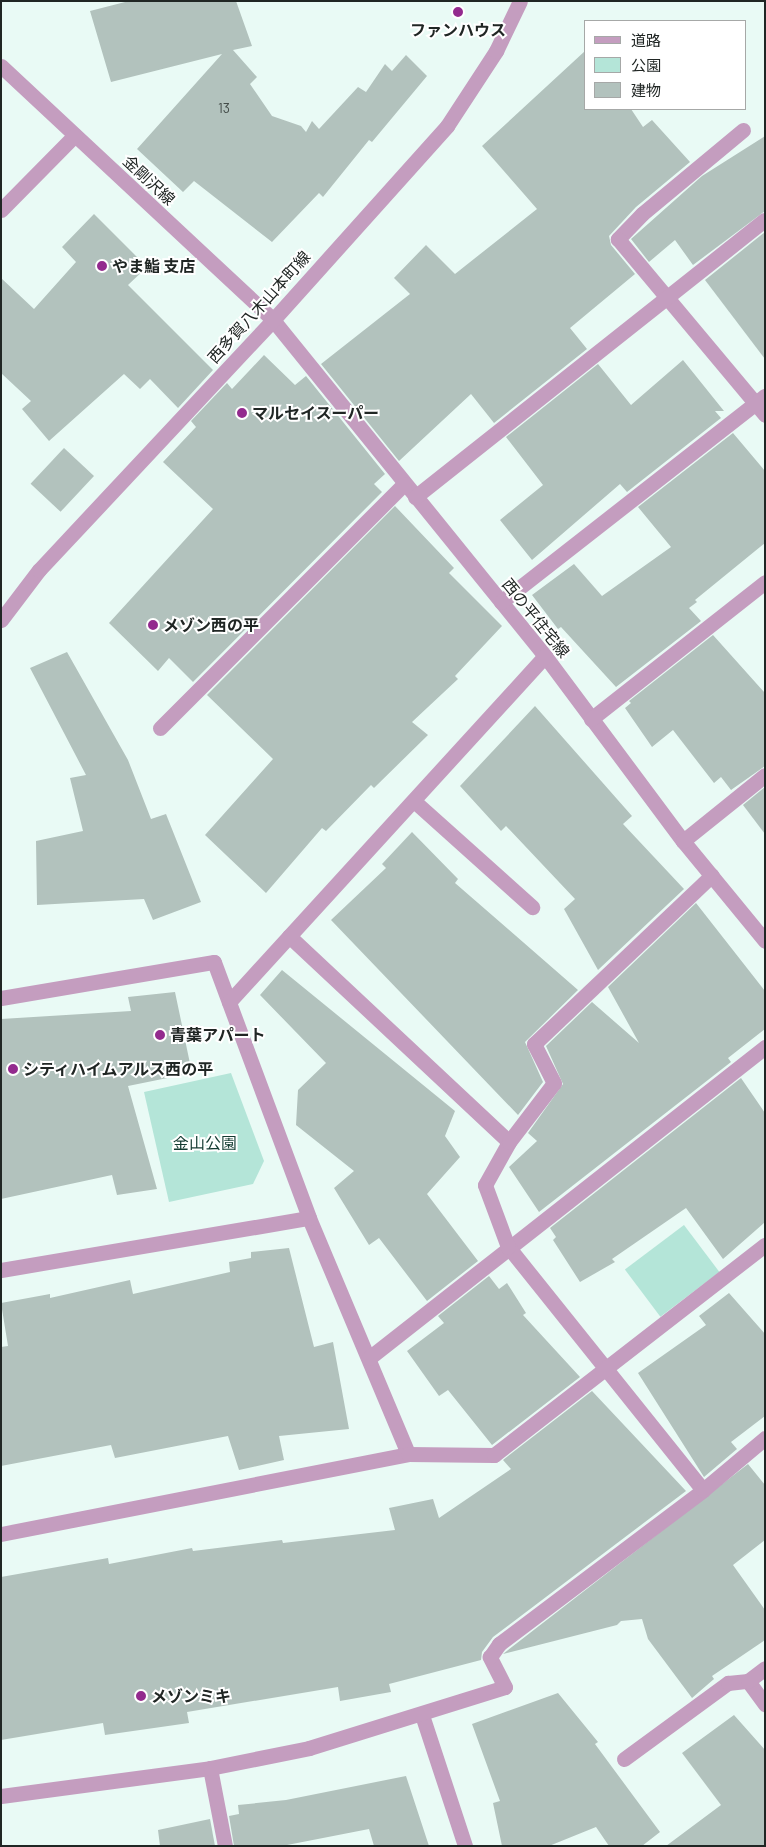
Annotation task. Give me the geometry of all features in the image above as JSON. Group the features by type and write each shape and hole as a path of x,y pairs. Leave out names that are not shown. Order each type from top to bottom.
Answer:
{"street":[{"name":"西多賀八木山本町線","path":"1,620 39,570 273,320 447,126 496,51 520,1"},
{"name":"金剛沢線","path":"1,66 273,320"},
{"path":"501,602 762,405 666,297 618,239 642,214 743,130"},
{"path":"1,210 75,135"},
{"path":"415,497 765,220"},
{"name":"西の平住宅線","path":"273,320 545,656 682,841 765,941"},
{"path":"160,728 404,484"},
{"path":"591,719 765,582"},
{"path":"229,1002 545,656"},
{"path":"682,841 765,775"},
{"path":"414,800 532,907"},
{"path":"703,1490 508,1247 484,1184 509,1142 554,1083 534,1044 712,875"},
{"path":"289,936 509,1142"},
{"path":"1,998 214,962 309,1218 408,1454"},
{"path":"369,1358 765,1047"},
{"path":"1,1270 309,1218"},
{"path":"1,1534 408,1454 494,1455 765,1244"},
{"path":"1,1796 210,1768 309,1748 422,1715 505,1687 490,1656 499,1644 703,1490 764,1439"},
{"path":"624,1760 728,1683 748,1681 765,1668"},
{"path":"748,1681 765,1704"},
{"path":"422,1715 465,1846"},
{"path":"210,1768 226,1846"}],"green space":[{"name":"金山公園","path":"231,1073 264,1161 253,1184 169,1202 144,1092"},
{"path":"684,1225 720,1272 660,1317 625,1270"}],"building":[{"path":"129,1 236,1 252,46 233,50 257,77 250,84 272,116 301,126 306,132 312,121 319,129 358,87 366,92 385,64 392,71 406,55 427,76 372,142 369,140 323,197 319,193 272,242 194,181 183,192 137,149 222,54 111,82 90,11"},
{"path":"584,52 584,110 632,110 643,127 652,120 690,162 636,207 609,236 611,245 635,274 570,328 587,349 494,423 471,394 399,461 321,364 410,294 394,278 426,245 455,274 537,209 482,146"},
{"path":"765,136 765,211 693,265 675,240 649,262 631,239 702,176"},
{"path":"94,214 147,267 128,285 213,370 178,408 150,379 140,389 124,374 49,441 22,409 31,401 1,373 1,278 34,309 76,262 62,247"},
{"path":"765,232 765,359 705,280"},
{"path":"264,355 295,385 306,376 385,474 374,484 382,492 193,682 169,658 158,671 109,623 213,509 163,462 196,427 191,421 227,383 232,389"},
{"path":"683,360 724,411 715,411 721,418 627,492 620,484 532,560 500,520 543,485 506,437 598,364 631,405"},
{"path":"733,433 765,471 765,543 695,600 697,602 689,608 701,621 616,687 561,627 558,629 532,595 574,564 602,596 671,547 638,507"},
{"path":"64,448 94,476 61,512 31,484"},
{"path":"395,506 454,568 449,573 502,626 455,676 458,679 412,722 428,735 374,788 371,785 326,831 322,828 266,893 205,835 273,759 207,695"},
{"path":"713,635 765,693 765,766 731,790 721,777 714,783 673,730 652,747 625,708 631,703 629,701"},
{"path":"67,652 128,760 151,819 166,814 201,902 153,920 144,899 37,905 36,841 83,831 70,778 86,775 30,668"},
{"path":"535,706 632,816 623,824 684,889 598,970 564,909 575,899 506,826 501,831 460,786"},
{"path":"765,787 765,834 743,805"},
{"path":"412,832 458,879 455,883 578,990 525,1042 543,1082 518,1115 331,920 386,868 382,864"},
{"path":"696,903 765,991 765,1029 728,1058 731,1062 539,1212 509,1167 537,1141 528,1133 563,1084 546,1046 592,1002 639,1043 608,987"},
{"path":"282,970 455,1111 445,1136 460,1157 427,1194 478,1261 427,1301 379,1238 369,1245 334,1188 354,1171 296,1125 298,1090 326,1063 260,995"},
{"path":"175,992 192,1073 128,1086 157,1189 117,1195 112,1175 1,1199 1,1019 131,1011 128,997"},
{"path":"741,1078 765,1113 765,1222 723,1259 686,1208 612,1259 615,1262 580,1282 553,1240 556,1237 550,1228"},
{"path":"289,1248 314,1347 333,1342 349,1429 279,1436 284,1460 239,1470 228,1436 115,1458 111,1445 1,1466 1,1347 8,1346 1,1303 50,1294 50,1298 130,1280 133,1294 230,1272 229,1262 251,1258 251,1252"},
{"path":"489,1276 499,1289 507,1283 526,1313 523,1315 580,1377 492,1445 448,1390 439,1396 407,1351 444,1323 438,1316"},
{"path":"729,1293 765,1334 765,1416 731,1442 737,1449 704,1477 638,1373 706,1325 699,1316"},
{"path":"592,1391 686,1491 493,1637 482,1652 481,1660 389,1684 391,1692 340,1701 338,1687 187,1712 189,1723 105,1735 103,1723 1,1740 1,1577 108,1558 109,1564 192,1548 193,1551 282,1540 283,1543 395,1530 389,1508 433,1499 439,1518 511,1469 503,1460"},
{"path":"748,1464 765,1485 765,1540 733,1565 765,1610 765,1640 712,1676 714,1679 692,1698 648,1639 642,1619 621,1621 617,1625 503,1654"},
{"path":"558,1693 598,1742 595,1744 660,1832 642,1846 609,1846 596,1827 549,1846 502,1846 493,1803 500,1801 472,1724"},
{"path":"734,1715 765,1750 765,1846 666,1846 721,1805 682,1753"},
{"path":"406,1776 429,1846 374,1846 369,1829 282,1846 234,1846 229,1816 239,1814 238,1805 286,1800"},
{"path":"210,1819 215,1846 160,1846 158,1830"}],"place":[{"name":"ファンハウス","path":"458,12"},
{"name":"やま鮨 支店","path":"102,266"},
{"name":"マルセイスーパー","path":"242,413"},
{"name":"メゾン西の平","path":"153,625"},
{"name":"青葉アパート","path":"160,1035"},
{"name":"シティハイムアルス西の平","path":"13,1069"},
{"name":"メゾンミキ","path":"141,1696"}]}
